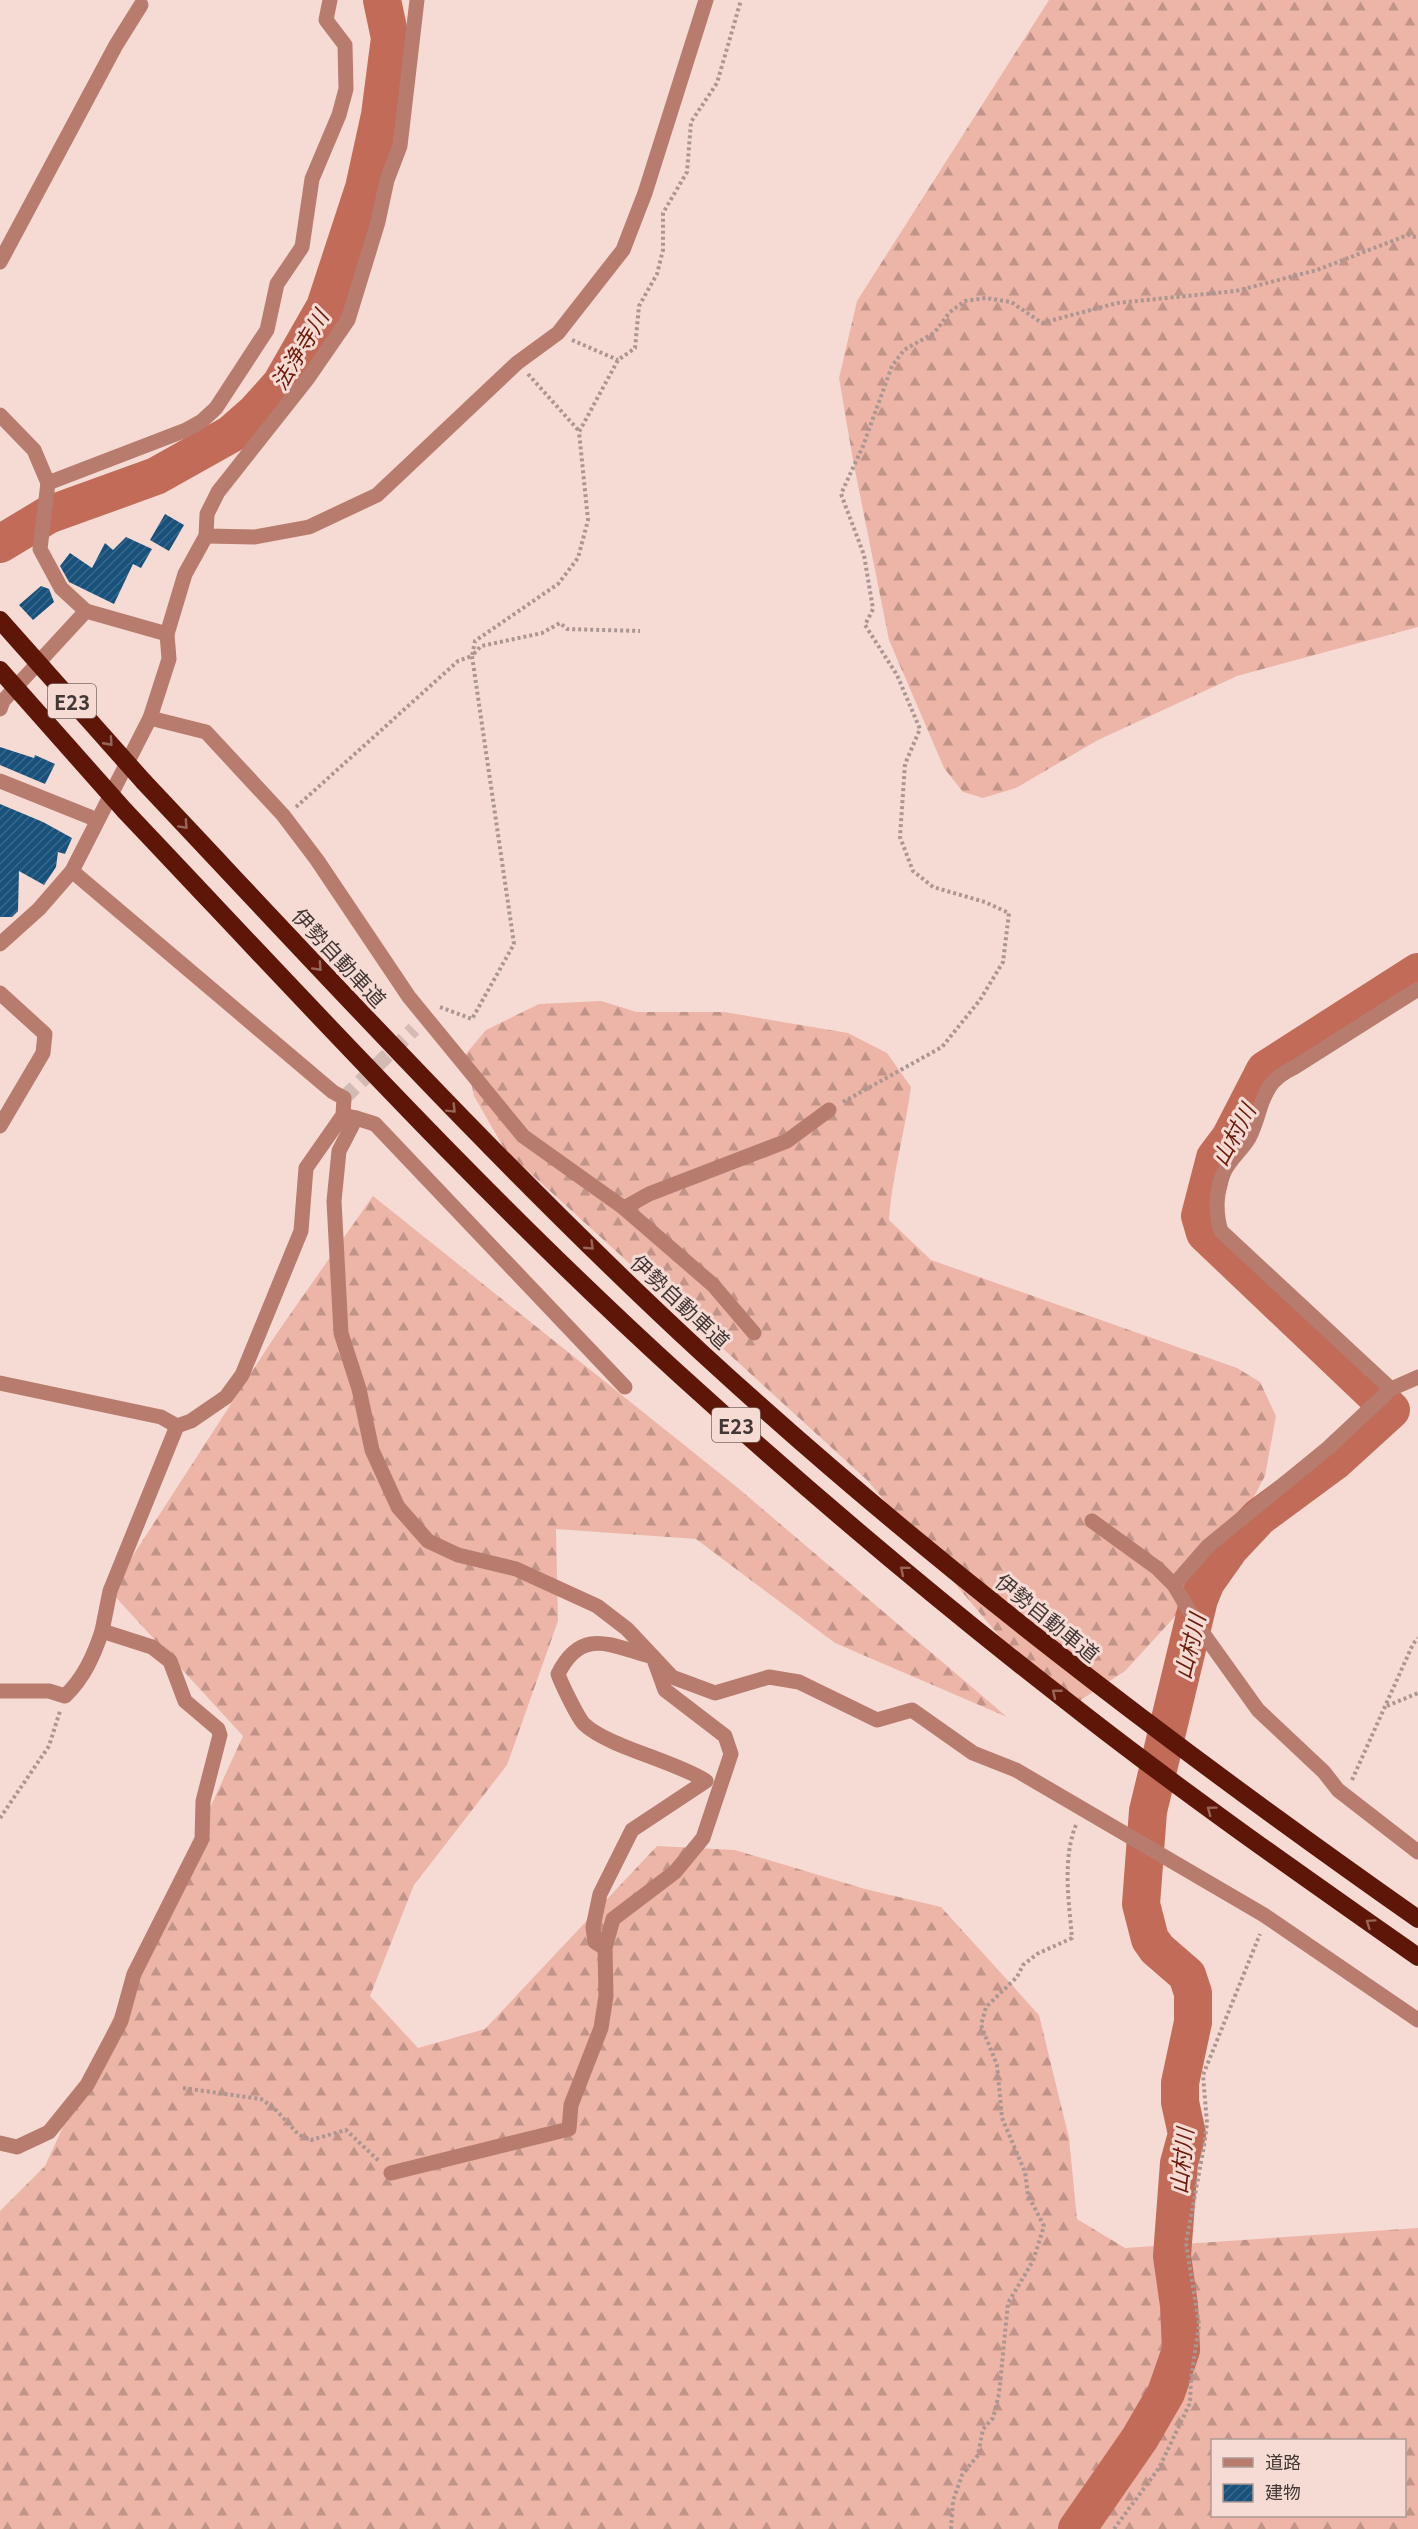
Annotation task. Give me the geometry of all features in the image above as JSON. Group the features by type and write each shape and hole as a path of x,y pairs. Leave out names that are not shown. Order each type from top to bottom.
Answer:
{"highway":[{"name":"伊勢自動車道","path":"0,620 144,782 448,1105 703,1354 944,1563 1107,1693 1248,1800 1418,1919"},
{"name":"E23","path":"0,670 125,811 425,1129 556,1258 786,1471 924,1587 1088,1718 1230,1824 1418,1957"}],"street":[{"path":"48,483 186,430 202,421 216,408 267,330 277,284 302,247 312,178 339,115 346,89 345,45 326,20 330,0"},
{"path":"0,944 39,909 72,871 150,718 169,659 167,634 185,573 206,536 207,514 218,492 308,378 348,320 378,222 387,180 400,147 417,0"},
{"path":"206,536 255,537 309,527 376,495 517,363 558,333 623,250 645,193 705,0"},
{"path":"0,262 116,45 141,5"},
{"path":"0,415 34,450 48,483 40,549 61,588 86,611 167,634"},
{"path":"0,709 3,701 86,611"},
{"path":"150,718 206,732 283,815 317,860 364,933 423,1016 523,1136 624,1208 712,1285 754,1333"},
{"path":"0,781 90,818"},
{"path":"72,871 333,1092 344,1098 349,1117 339,1151 334,1201 341,1333 359,1389 372,1450 398,1507 428,1541 458,1555 516,1569 597,1606 627,1629 672,1677 715,1693 769,1677 799,1682 877,1720 912,1710 973,1754 1016,1770 1264,1915 1418,2020"},
{"path":"1391,1389 1221,1231 1216,1215 1224,1172 1249,1137 1260,1101 1278,1075 1295,1067 1418,989"},
{"path":"0,993 45,1034 43,1053 0,1126"},
{"path":"414,1029 423,1016"},
{"path":"624,1208 649,1194 788,1141 830,1110"},
{"path":"349,1117 375,1124 625,1387"},
{"path":"0,1691 49,1691 65,1696 76,1686 95,1653 110,1591 177,1426 191,1421 226,1397 242,1375 301,1231 306,1168 349,1117"},
{"path":"1174,1585 1208,1546 1328,1448 1391,1389 1418,1377"},
{"path":"0,1383 161,1417 177,1426"},
{"path":"1092,1521 1157,1568 1174,1585 1200,1629 1258,1710 1324,1772 1338,1791 1418,1852"},
{"path":"0,2143 17,2147 50,2132 87,2085 121,2021 134,1974 202,1839 204,1801 220,1735 218,1729 185,1701 170,1661 153,1647 102,1631"},
{"path":"653,1657 598,1642 581,1645 566,1657 558,1674 584,1724 607,1738 687,1769 713,1783"},
{"path":"391,2173 569,2129 571,2105 602,2028 606,1996 605,1948 613,1919 675,1872 703,1838 713,1783 731,1754 725,1736 665,1690 653,1657"},
{"path":"605,1948 595,1942 593,1927 600,1894 632,1830 713,1783"}],"path":[{"path":"423,1016 436,1005 472,1019 514,944 471,656 476,642 558,584 578,558 588,520 579,432 618,360 634,348 639,306 657,274 663,250 663,213 687,172 690,122 717,83 741,0"},
{"path":"830,1110 942,1047 980,1000 1003,962 1009,913 985,902 933,887 913,871 900,837 904,764 920,729 897,675 865,625 873,609 864,555 841,494 863,446 892,366 903,350 934,333 950,312 965,302 986,298 1011,302 1042,323 1118,303 1236,291 1317,270 1408,235 1418,238"},
{"path":"558,333 618,360"},
{"path":"517,363 579,432"},
{"path":"283,815 297,806 458,661 471,656 481,646 542,633 560,623 567,629 640,631"},
{"path":"1338,1791 1349,1786 1413,1644 1418,1638"},
{"path":"1386,1707 1418,1693"},
{"path":"0,1818 49,1746 65,1696"},
{"path":"951,2529 953,2501 962,2475 978,2455 983,2429 993,2418 999,2394 1008,2303 1034,2261 1044,2226 1028,2195 1025,2172 1002,2118 997,2065 981,2025 986,2007 1017,1977 1023,1965 1037,1954 1072,1938 1068,1899 1069,1855 1073,1833 1083,1810"},
{"path":"1114,2529 1159,2469 1190,2403 1199,2325 1186,2243 1207,2123 1203,2075 1260,1934 1264,1915"},
{"path":"183,2088 261,2100 274,2108 299,2135 311,2140 346,2130 391,2173"}],"green space":[{"path":"1049,0 1418,0 1418,627 1237,676 1098,740 1016,788 983,798 963,792 944,768 889,640 839,378 857,301"},
{"path":"601,1001 637,1012 724,1012 848,1033 887,1053 911,1087 889,1220 931,1260 1237,1368 1260,1382 1276,1416 1265,1476 1233,1536 1181,1610 1125,1671 1076,1703 1052,1698 867,1480 505,1150 474,1096 465,1055 486,1030 539,1004"},
{"path":"373,1196 738,1488 1007,1717 835,1643 696,1539 556,1529 558,1621 507,1765 414,1885 370,1996 418,2048 485,2029 657,1846 735,1850 865,1889 941,1907 1039,2015 1069,2138 1077,2219 1125,2248 1418,2228 1418,2529 0,2529 0,2211 45,2166 243,1736 110,1591 275,1336"}],"building":[{"path":"165,514 184,525 169,551 150,540"},
{"path":"126,537 152,549 141,568 133,564 114,604 69,582 60,566 70,553 92,568 105,543 113,550"},
{"path":"41,586 49,589 54,602 33,620 19,605"},
{"path":"0,747 34,758 35,755 55,764 45,784 0,765"},
{"path":"0,804 43,822 72,838 65,854 58,852 56,867 44,885 19,871 18,911 12,917 0,917"}],"waterway":[{"name":"法浄寺川","path":"0,544 48,515 156,476 231,434 256,412 281,384 325,307 364,188 380,115 390,38 382,0"},
{"name":"山村川","path":"1077,2529 1140,2438 1166,2393 1181,2350 1179,2305 1172,2256 1179,2163 1187,2134 1180,2102 1180,2083 1193,2022 1193,1993 1187,1975 1157,1949 1150,1939 1141,1904 1148,1811 1199,1599 1206,1582 1230,1548 1259,1517 1335,1461 1391,1410 1205,1233 1200,1216 1215,1158 1230,1138 1265,1070 1418,972"}],"tunnel":[{"path":"344,1098 414,1029"}]}
